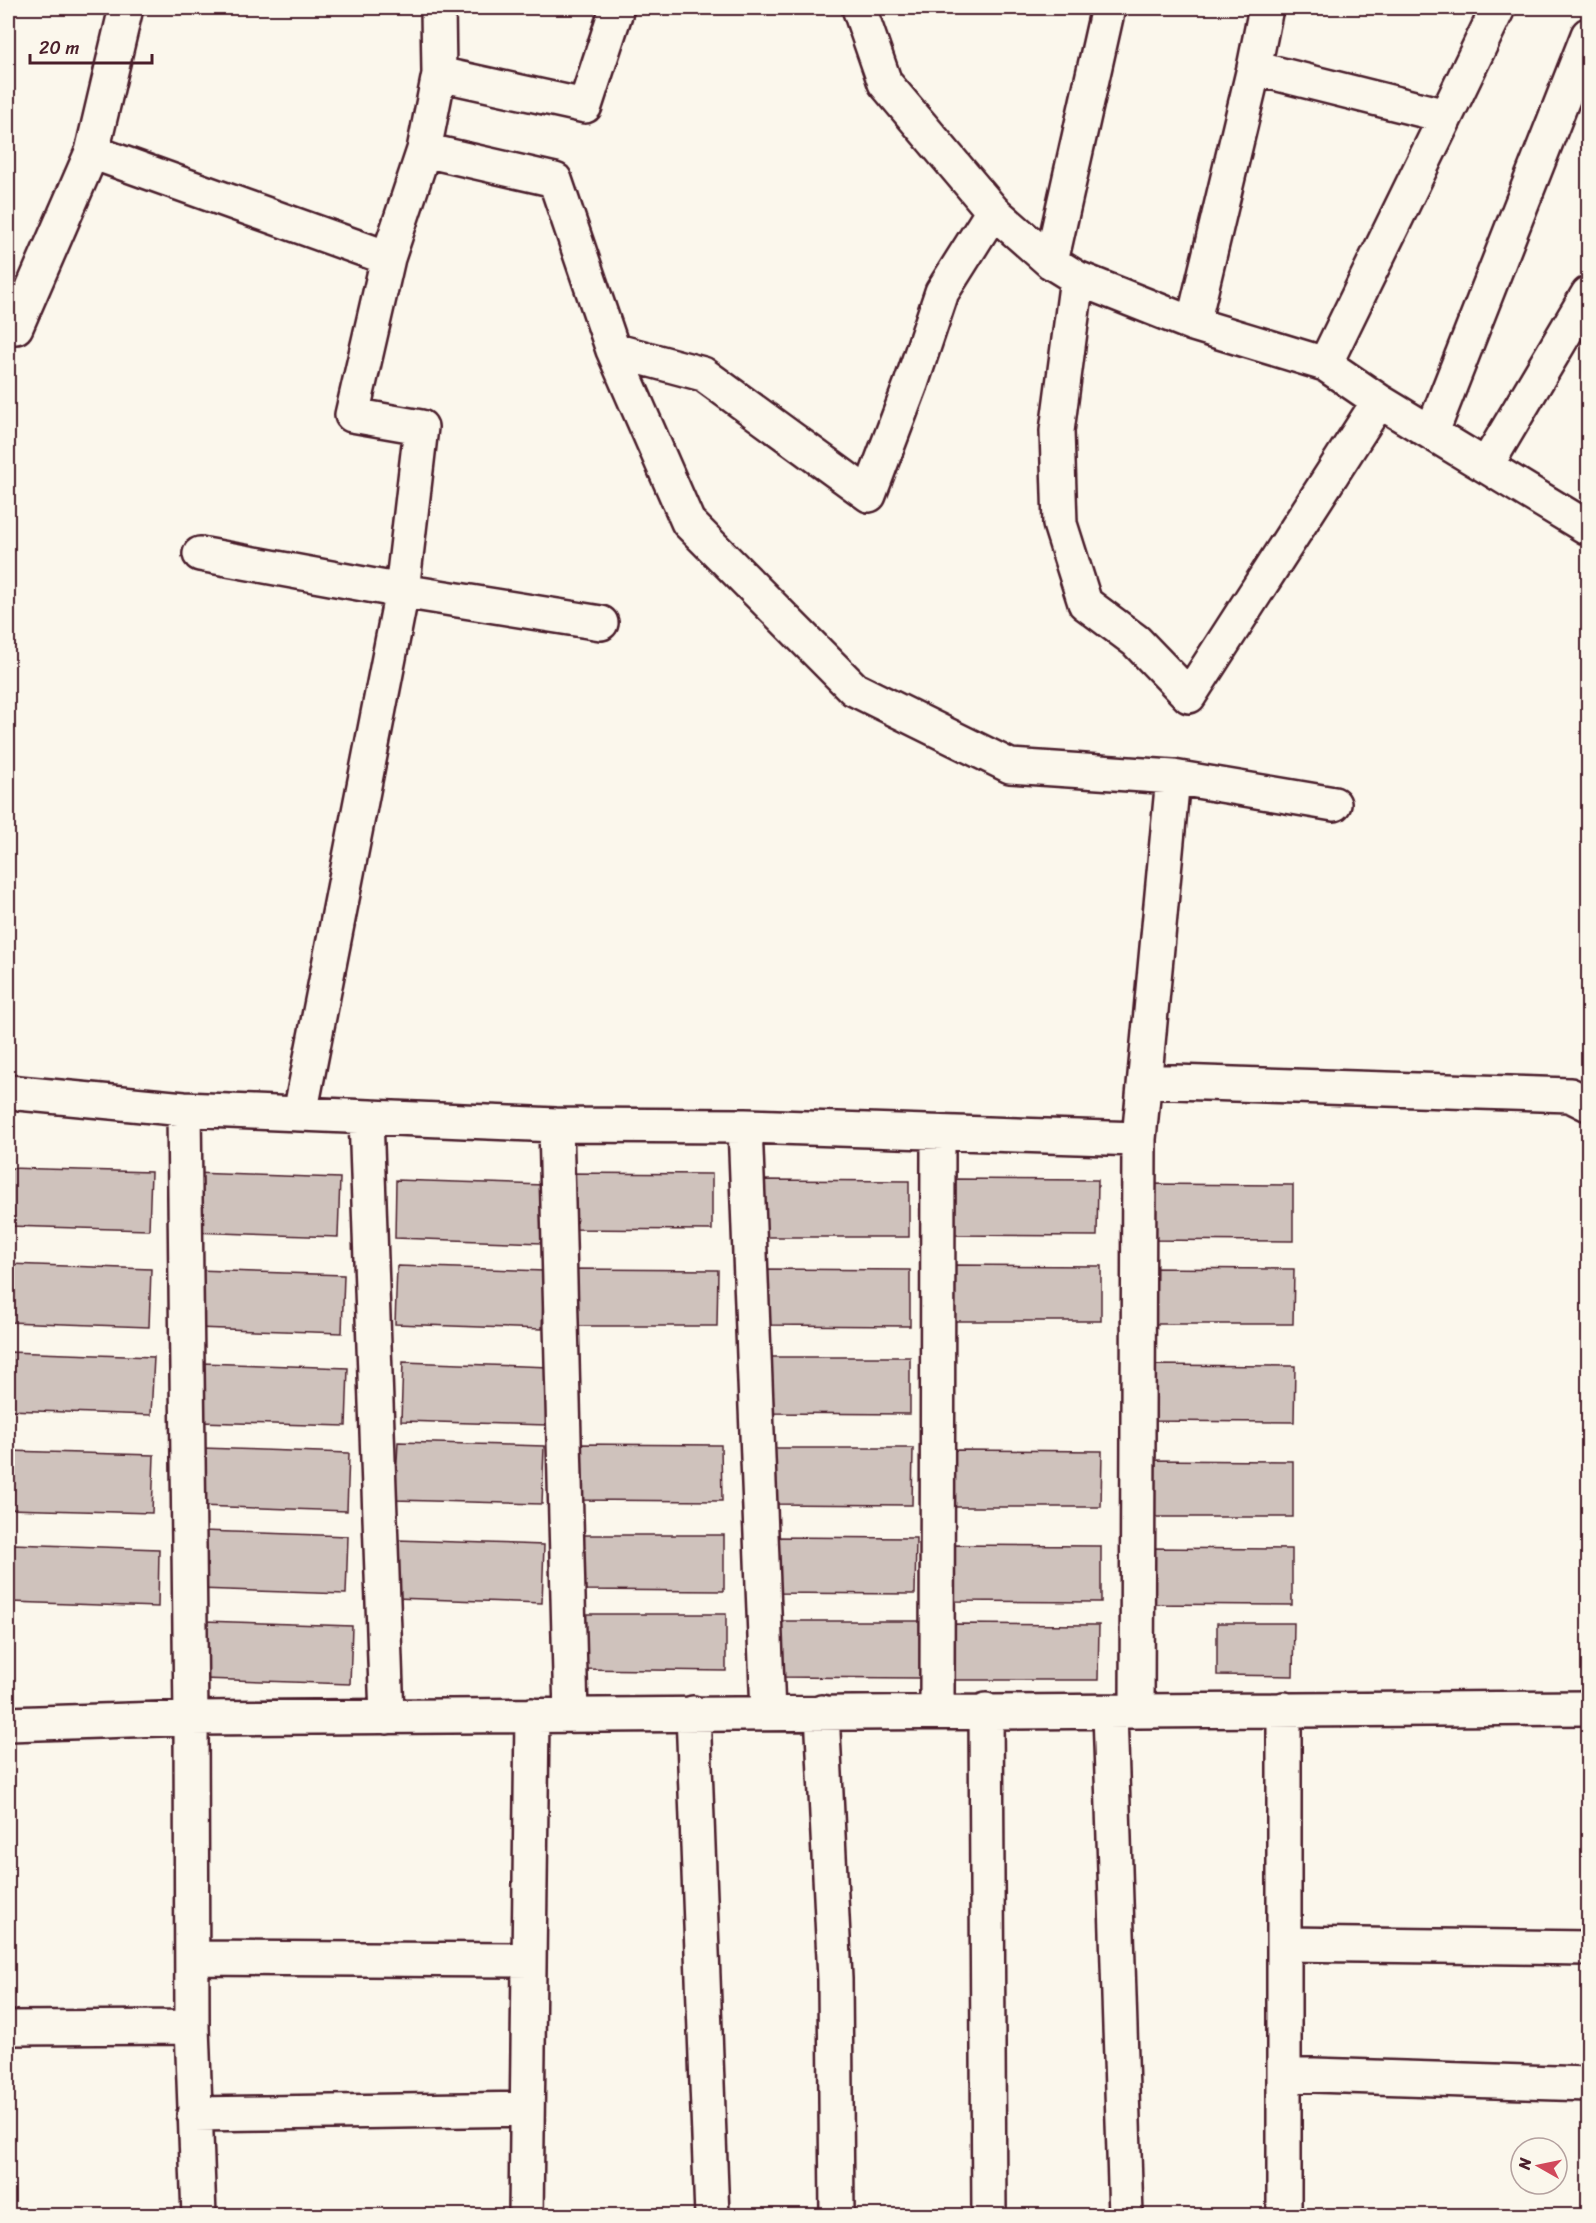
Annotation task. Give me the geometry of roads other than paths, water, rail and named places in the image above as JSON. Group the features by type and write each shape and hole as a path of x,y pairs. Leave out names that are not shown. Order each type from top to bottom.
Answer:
{"street":[{"path":"16,327 92,152 126,8"},
{"path":"300,1114 402,591 421,428 352,415 388,258 424,150 439,74 438,8"},
{"path":"439,74 585,106 617,8"},
{"path":"859,8 885,83 993,211 1064,270 1193,324 1325,363 1379,401 1588,528"},
{"path":"1108,8 1064,270 1057,430 1060,524 1084,603 1136,641 1189,696 1379,401"},
{"path":"1193,324 1254,68 1266,8"},
{"path":"1325,363 1498,8"},
{"path":"1432,432 1588,35"},
{"path":"1254,68 1446,116"},
{"path":"424,150 555,180 613,350 688,522 854,689 1010,766 1173,777 1334,804"},
{"path":"92,152 388,258"},
{"path":"613,350 703,374 869,495 911,384 942,292 993,211"},
{"path":"1486,466 1588,294"},
{"path":"200,554 402,591 601,622"},
{"path":"1126,2216 1124,1712 1139,1139 1173,777"},
{"path":"1145,1081 1570,1095 1588,1104"},
{"path":"8,1092 184,1109 555,1125 745,1126 1139,1139"},
{"path":"184,1109 192,2027 199,2216"},
{"path":"366,1117 387,1717"},
{"path":"555,1125 571,1715"},
{"path":"745,1126 768,1713"},
{"path":"937,1711 938,1134"},
{"path":"8,1724 191,1718 1588,1707"},
{"path":"1284,1708 1284,2216"},
{"path":"986,1710 989,2216"},
{"path":"822,1712 835,1979 837,2216"},
{"path":"693,1713 712,2216"},
{"path":"525,2216 532,1715"},
{"path":"1284,1944 1588,1948"},
{"path":"193,1958 529,1960"},
{"path":"8,2028 192,2027"},
{"path":"1284,2074 1588,2084"},
{"path":"194,2114 527,2109"}]}
